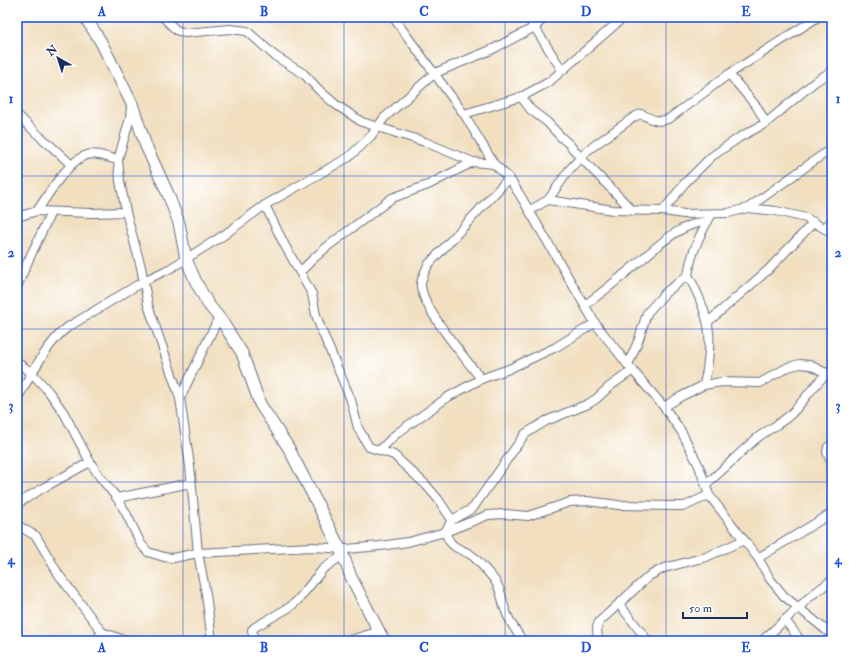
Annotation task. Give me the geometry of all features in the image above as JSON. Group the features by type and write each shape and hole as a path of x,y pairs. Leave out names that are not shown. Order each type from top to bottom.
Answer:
{"street":[{"path":"84,17 101,42 132,104 146,146 168,194 179,223 186,259 196,282 208,304 219,317 242,353 260,404 298,466 341,551 351,577 382,636 347,641"},
{"path":"163,17 176,30 185,33 230,29 247,31 275,56 304,74 335,104 362,122 425,142 473,162 494,164"},
{"path":"393,17 464,114 494,164 509,178 530,210 595,323 664,407 681,431 700,466 709,495 758,558 770,579 784,596 832,635"},
{"path":"528,17 562,70"},
{"path":"17,399 32,373 61,332 144,281 186,259 224,235 265,205 348,157 371,136 384,118 435,73 491,50 535,27 545,17"},
{"path":"464,114 521,97 548,82 624,17"},
{"path":"530,210 548,200 580,157 605,137 640,114 655,121 663,122 729,74 818,17"},
{"path":"663,211 684,184 711,157 740,137 766,123 816,81 832,71"},
{"path":"729,74 757,107 766,123"},
{"path":"521,97 531,110 569,144 633,211"},
{"path":"132,104 130,118 118,160 120,181 126,212 141,266 148,305 180,398 198,553 206,594 212,641"},
{"path":"17,114 71,165"},
{"path":"748,208 832,148"},
{"path":"37,211 71,165 80,158 92,154 118,160"},
{"path":"300,272 313,258 392,198 428,185 473,162"},
{"path":"481,379 464,360 435,317 422,292 421,282 428,265 509,178"},
{"path":"548,200 613,210 663,211 710,217"},
{"path":"265,205 283,242 312,294 318,322 351,400 358,428 369,447 394,455 400,460 426,485 438,499 452,520"},
{"path":"585,305 605,291 674,232 710,217 748,208 776,211 806,218 832,233"},
{"path":"17,217 37,211 126,212"},
{"path":"17,287 26,264 51,212"},
{"path":"704,386 708,355 708,322 694,286 688,275 694,249 710,217"},
{"path":"824,228 832,221"},
{"path":"708,322 768,270 814,222"},
{"path":"445,532 452,520 473,508 525,434 546,422 596,400 630,367 647,313 665,293 688,275"},
{"path":"180,398 219,317"},
{"path":"380,450 396,434 448,397 481,379 509,370 556,347 595,323"},
{"path":"17,362 32,373 50,392 64,413 90,462 117,498 126,513 141,544 148,552 164,557 173,558 198,553 312,547 341,551 408,542 445,532 488,516 505,514 528,516 570,502 587,501 618,504 685,506 709,495"},
{"path":"664,407 680,397 704,386 722,382 760,383 782,370 800,364 810,365 829,372 789,416 757,438 718,476 706,484"},
{"path":"832,444 828,447 827,452 832,465"},
{"path":"17,504 90,462"},
{"path":"117,498 191,483"},
{"path":"758,558 832,514"},
{"path":"17,525 36,536 59,575 102,632 121,639 133,641"},
{"path":"445,532 448,540 456,548 473,557 493,578 501,592 505,611 513,627 523,641"},
{"path":"598,641 597,627 599,622 649,576 664,568 706,557 744,540"},
{"path":"254,641 252,630 290,607 298,600 322,569 341,551"},
{"path":"762,641 812,595 832,580"},
{"path":"619,604 648,641"},
{"path":"785,620 801,641"},
{"path":"96,641 102,632"}]}
